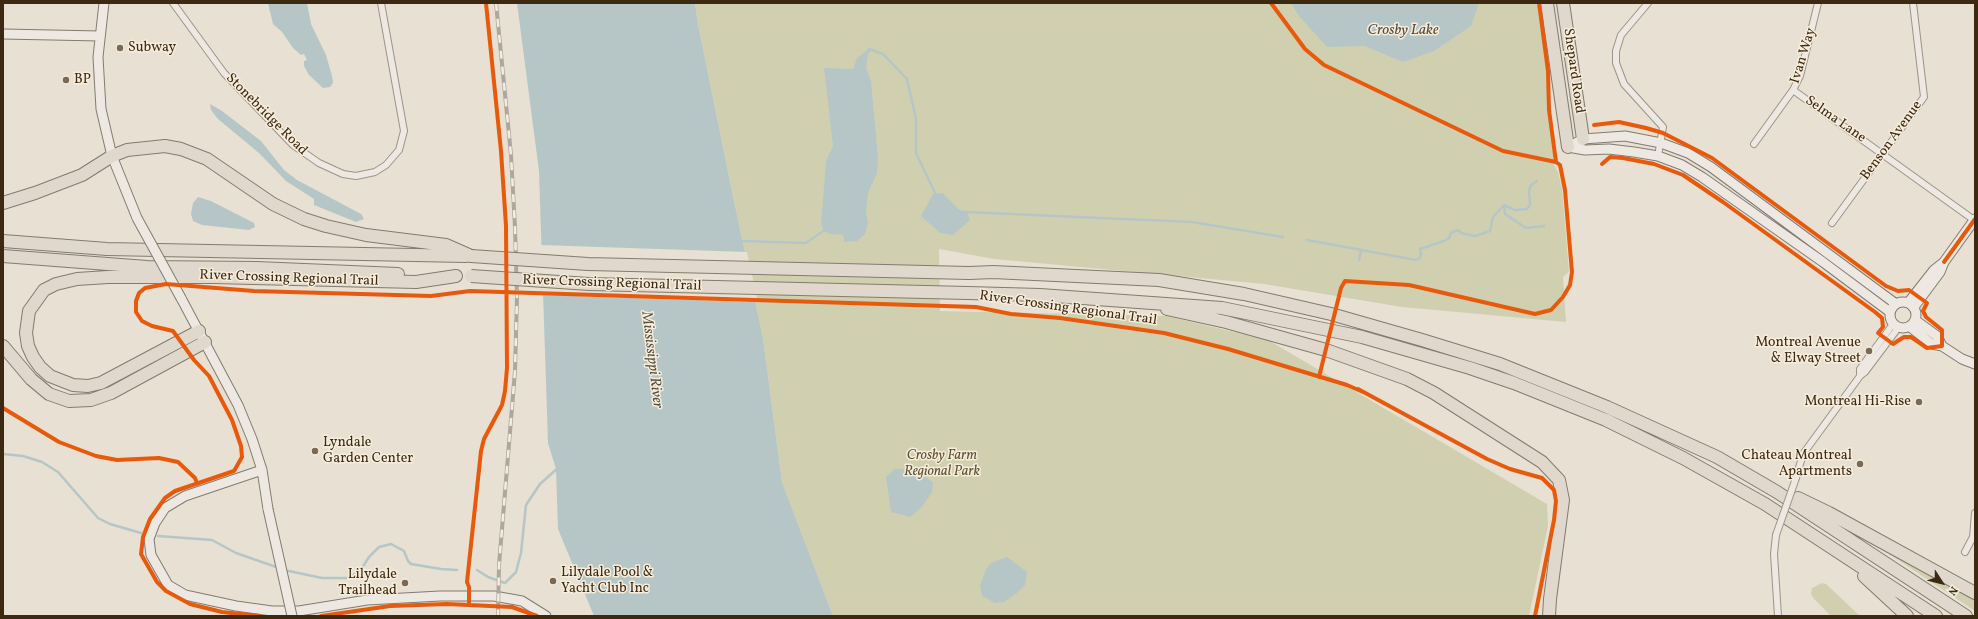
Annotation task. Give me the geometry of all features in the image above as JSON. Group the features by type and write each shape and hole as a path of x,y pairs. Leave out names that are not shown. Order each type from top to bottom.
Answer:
{"highway":[{"name":"Shepard Road","path":"1547,3 1568,147"},
{"name":"Shepard Road","path":"1563,3 1583,139"},
{"path":"3,202 35,193 82,175 112,156 127,150 165,146 181,149 207,159 273,204 304,219 326,226 366,235 446,245 471,256"},
{"path":"3,241 107,249 471,256 588,264 969,273 993,272 1159,280 1244,294 1331,314 1500,364 1575,393 1693,445 1737,469 1815,517 1966,616"},
{"path":"3,256 147,267 257,268 471,276 589,284 1040,295 1138,300 1222,308 1362,337 1470,368 1573,406 1606,420 1645,438 1730,483 1936,616"},
{"path":"199,332 101,383 88,386 62,382 50,376 40,368 28,346 26,333 29,310 44,290 56,284 77,279 108,277 213,277 416,282 456,276"},
{"path":"1138,300 1170,310 1226,322 1326,350 1406,379 1434,393 1542,462 1559,480 1563,500 1549,616"},
{"path":"3,346 31,379 49,394 69,401 91,400 111,393 205,342"},
{"path":"1737,469 1830,513 1975,594"},
{"path":"1839,553 1907,616"}],"street":[{"path":"104,3 98,57 101,109 112,156 137,218 238,405 252,438 262,470 268,509 292,616"},
{"name":"Stonebridge Road","path":"173,3 224,73 293,145 319,163 343,174 356,176 375,172 391,160 399,150 404,131 381,3"},
{"path":"1648,3 1621,35 1616,51 1616,63 1624,84 1663,127 1658,156"},
{"name":"Ivan Way","path":"1754,144 1794,90 1805,62 1818,3"},
{"name":"Benson Avenue","path":"1832,223 1926,94 1913,3"},
{"path":"3,34 100,36"},
{"name":"Selma Lane","path":"1794,90 1974,220"},
{"path":"1568,147 1583,139 1625,136 1661,143 1699,159 1893,308"},
{"path":"1568,147 1585,150 1609,149 1658,156 1682,165 1702,177 1893,308"},
{"path":"1911,305 1934,270 1944,262 1974,220"},
{"path":"1902,302 1911,305 1916,316 1913,323 1906,328 1895,326 1890,318 1893,308 1902,302"},
{"path":"1913,323 1937,336 1942,346 1962,359 1975,364"},
{"path":"1778,616 1774,554 1776,535 1803,454 1860,376 1860,369 1895,326"},
{"path":"262,470 185,496 166,508 155,523 149,539 151,555 168,585 185,595 236,606 272,611 299,611 367,600 440,596 494,596 522,601 546,616"},
{"path":"1965,552 1973,537 1975,514"}],"green space":[{"name":"Crosby Farm Regional Park","path":"695,3 1541,3 1554,165 1558,172 1562,188 1569,272 1563,277 1566,322 1402,307 1264,284 994,259 939,249 940,311 1166,316 1268,340 1547,504 1548,526 1529,616 833,616 782,482 763,338 698,24"},
{"path":"1871,542 1975,597 1975,611"},
{"path":"1822,583 1826,584 1859,615 1831,616 1811,594 1812,588"}],"water":[{"path":"268,3 307,3 311,24 326,55 332,76 333,83 330,87 323,88 309,75 304,66 304,61 307,60 304,54 301,55 293,48 282,32 273,24"},
{"name":"Mississippi River","path":"517,3 695,3 698,24 763,338 782,482 833,616 594,616 558,529 556,469 548,443 539,171"},
{"name":"Crosby Lake","path":"1291,3 1479,3 1471,26 1434,51 1403,62 1365,46 1327,47 1299,16"},
{"path":"869,49 866,68 871,81 878,158 877,173 868,193 866,212 868,223 865,234 857,241 844,242 843,235 830,234 824,231 821,224 826,161 833,146 824,68 853,69 857,58"},
{"path":"210,104 222,111 261,141 284,170 297,180 361,214 364,219 356,222 314,205 314,199 286,181 259,153 218,119 211,110"},
{"path":"943,193 958,209 967,212 970,220 953,235 940,233 921,216 933,194"},
{"path":"198,197 211,201 254,223 255,227 249,230 202,225 193,221 191,214 193,203"},
{"path":"894,469 912,469 933,482 932,492 922,507 910,517 891,512 886,477"},
{"path":"1007,557 1027,572 1025,585 1004,602 995,603 982,596 980,585 986,569 991,563"}],"pier":[{"path":"540,245 747,252 758,302 541,295"}],"waterway":[{"path":"869,51 869,49 883,54 907,79 916,119 916,153 936,195"},
{"path":"1307,240 1416,260 1420,258 1420,249 1444,241 1449,238 1451,233 1458,230 1461,233 1475,236 1490,231 1493,217 1504,205 1515,210 1527,209 1530,205 1529,191 1531,185 1537,181"},
{"path":"1504,205 1505,214 1526,228 1544,226"},
{"path":"965,212 1192,222 1283,237"},
{"path":"742,241 806,243 826,229"},
{"path":"1359,260 1361,250"},
{"path":"3,454 23,456 42,462 58,472 98,518 110,524 141,533"},
{"path":"477,570 488,577 505,583 516,572 521,553 526,505 540,484 559,467"},
{"path":"158,536 212,540 236,553 279,568"},
{"path":"284,570 322,578 347,578 360,571 369,557 379,547 391,544 404,551 408,561 411,564 457,570"}],"railway":[{"path":"496,3 511,155 517,297 515,371 499,565 498,616"}],"cycle path":[{"path":"469,605 469,587 467,582 481,451 484,439 502,405 507,368 506,226 501,151 486,3"},
{"path":"1271,3 1305,49 1324,65 1503,151 1556,162"},
{"path":"1319,377 1341,288 1345,281 1409,285 1535,314 1551,310 1563,297 1570,285 1572,272 1565,190 1560,165 1556,162 1549,110 1548,71 1539,3"},
{"path":"1594,125 1619,122 1646,128 1663,133 1712,158 1886,286 1898,291 1909,290 1927,303 1923,311 1926,317 1942,330 1942,346"},
{"path":"1602,164 1610,157 1623,158 1654,164 1683,175 1723,202 1875,312 1882,318 1883,327 1878,333 1893,344 1904,337 1911,337 1927,348 1942,346"},
{"path":"1944,262 1975,219"},
{"name":"River Crossing Regional Trail","path":"260,616 222,612 190,604 166,591 157,582 141,554 143,537 150,519 165,498 175,491 234,471 242,457 241,446 232,420 209,376 194,360 173,331 152,326 142,321 136,312 136,301 139,293 145,288 166,284 254,291 431,296 470,291 976,307 1011,314 1060,318 1164,333 1228,349 1347,385 1363,392"},
{"path":"1358,389 1487,459 1510,469 1542,478 1554,490 1556,501 1554,520 1535,616"},
{"path":"3,408 59,442 96,456 117,460 159,458 178,462 195,478 197,483"},
{"path":"321,616 390,606 447,604 512,607 537,616"}],"place":[{"name":"Subway","path":"120,48"},
{"name":"BP","path":"66,80"},
{"name":"Montreal Avenue & Elway Street","path":"1869,351"},
{"name":"Montreal Hi-Rise","path":"1919,402"},
{"name":"Lyndale Garden Center","path":"315,451"},
{"name":"Chateau Montreal Apartments","path":"1860,464"},
{"name":"Lilydale Pool & Yacht Club Inc","path":"553,581"},
{"name":"Lilydale Trailhead","path":"405,583"}]}
